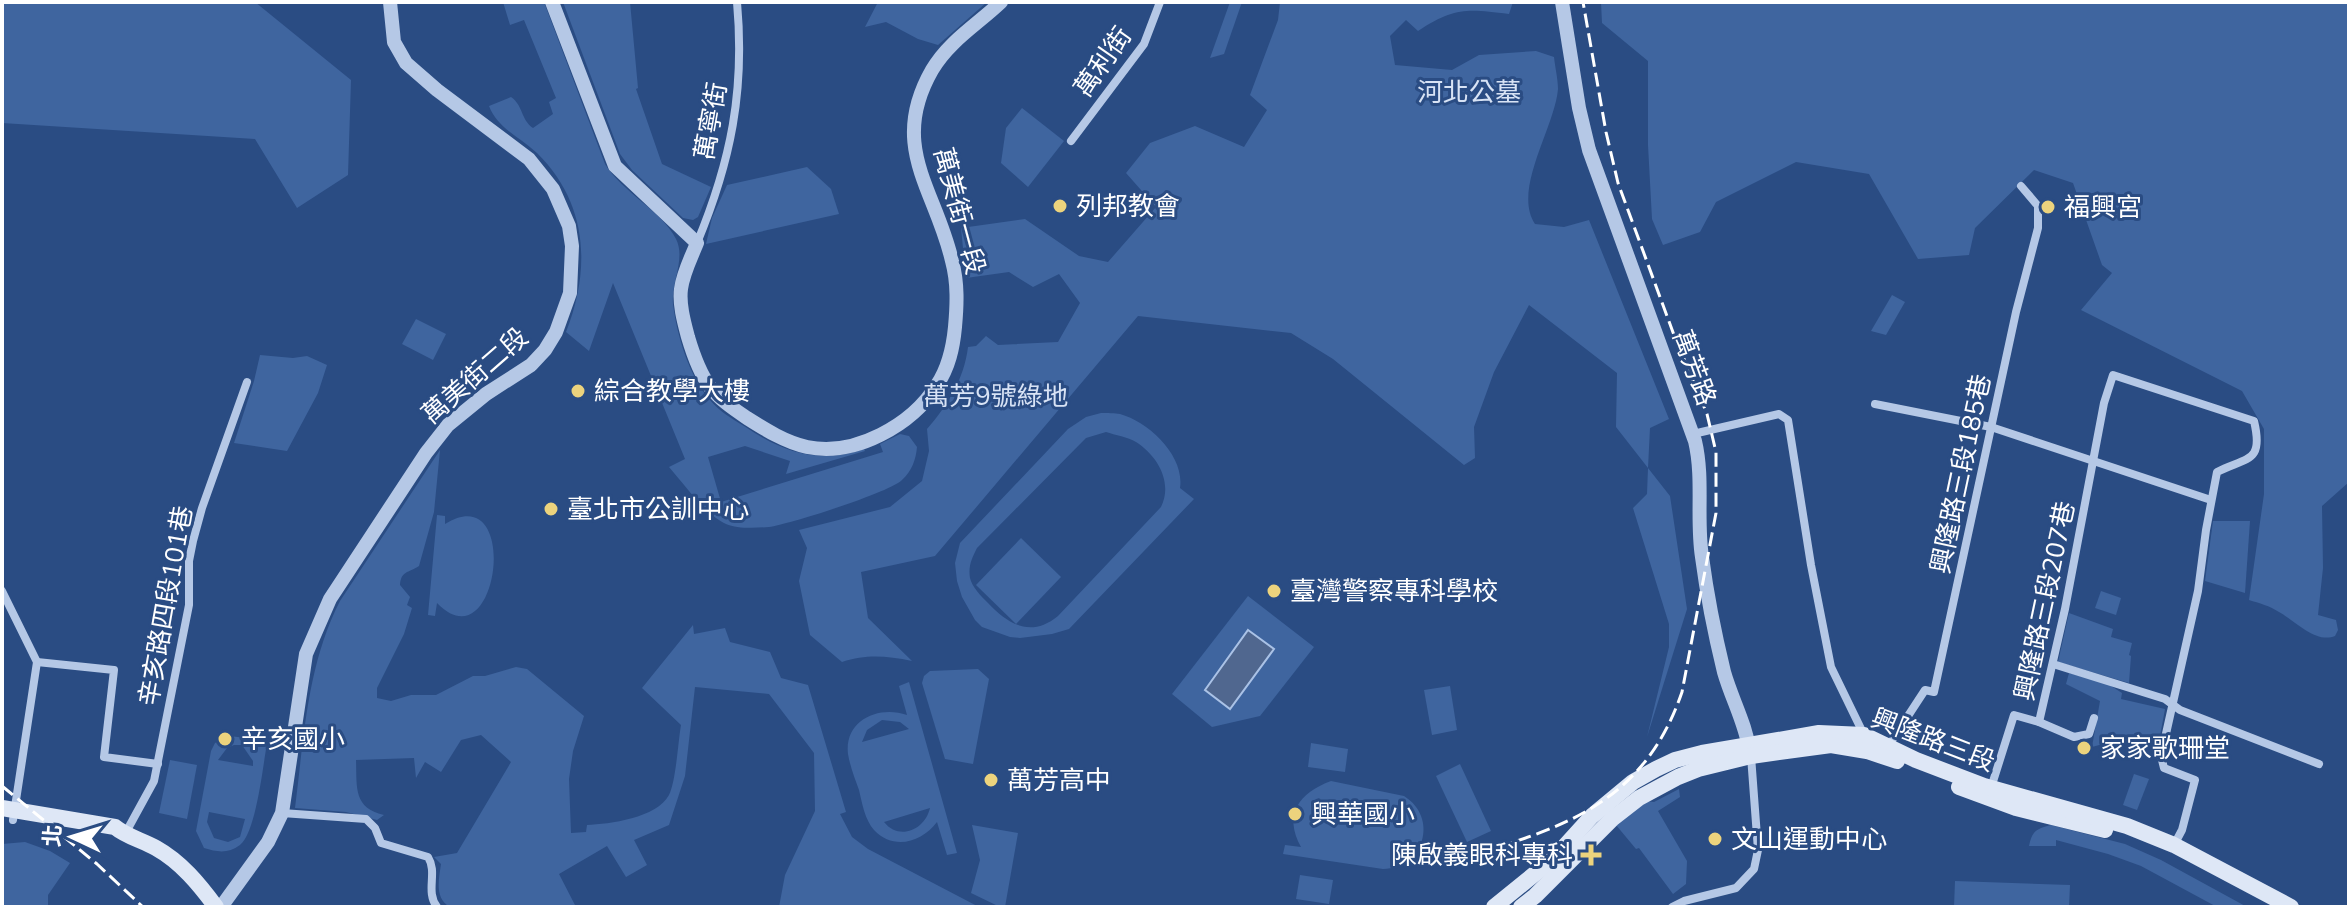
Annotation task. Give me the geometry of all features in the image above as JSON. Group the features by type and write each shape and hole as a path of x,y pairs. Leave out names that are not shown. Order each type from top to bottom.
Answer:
{"main road":[{"name":"興隆路三段","path":"1521,907 1612,819 1639,798 1678,777 1750,750 1819,733 1864,735 1886,751 1989,793 2143,842 2267,907"},
{"name":"興隆路三段","path":"1494,907 1553,859 1592,816 1633,782 1675,760 1750,750 1831,745 1886,751"},
{"name":"興隆路三段","path":"1989,793 2127,826 2174,845 2291,907"},
{"path":"8,815 115,827 173,858 218,907"}],"street":[{"name":"萬美街二段","path":"218,907 268,842 282,813 305,660 330,599 448,425 486,394 531,365 545,350 556,332 570,293 572,246 569,226 553,189 529,159 406,63 394,42 390,2"},
{"path":"552,2 615,166 697,243"},
{"name":"萬寧街","path":"697,243 720,182 734,125 740,74 737,2"},
{"name":"萬美街一段","path":"697,243 681,289 685,322 702,375 732,407 779,437 823,449 857,443 908,418 940,381 950,355 957,283 947,242 918,169 916,113 925,84 938,61 1001,2"},
{"name":"萬利街","path":"1071,141 1144,44 1160,2"},
{"name":"萬芳路","path":"1562,2 1586,141 1693,434 1699,461 1702,557 1724,672 1750,750"},
{"name":"興隆路三段185巷","path":"1886,751 1925,690 1934,692 2040,217 2033,197 2021,186"},
{"name":"興隆路三段207巷","path":"1989,793 2014,715 2039,722 2104,403 2113,375 2254,421 2258,447 2248,461 2217,472 2211,500"},
{"name":"辛亥路四段101巷","path":"125,835 149,791 158,764 189,605 189,561 193,541 247,382"},
{"path":"1875,404 1991,427 2211,500 2198,591 2161,756 2164,768 2195,780 2182,830 2174,845"},
{"path":"1693,434 1779,414 1788,420 1831,667 1864,735"},
{"path":"2,591 37,662 8,815"},
{"path":"37,662 114,670 104,757 158,764"},
{"path":"2053,664 2165,699 2172,705 2319,764"},
{"path":"2039,722 2074,737 2089,734 2094,718"},
{"path":"1672,907 1736,888 1754,869 1758,850 1750,750"},
{"path":"282,813 366,819 375,828 381,843 428,857 433,864 431,891 437,907"}],"green space":[{"path":"2,2 255,2 351,80 348,175 297,208 255,139 2,123"},
{"path":"503,2 544,2 605,164 621,184 662,220 676,239 679,263 673,304 678,329 690,368 710,400 735,421 787,449 816,456 865,451 786,474 790,461 745,446 708,457 721,502 883,452 880,444 900,434 909,436 917,447 913,465 902,480 859,500 817,514 780,525 747,528 726,524 711,514 669,467 685,459 613,283 589,351 566,332 574,308 581,261 575,215 567,193 554,172 537,153 504,127 489,106 511,97 533,128 553,114 549,102 556,98 524,20 510,25"},
{"path":"563,2 630,2 636,89 662,164 711,187 698,217 693,220 683,218 632,170 620,154"},
{"path":"878,2 987,2 938,45 918,39 886,22 865,27"},
{"path":"1230,2 1242,2 1224,54 1210,58"},
{"path":"1280,2 1513,2 1509,14 1462,12 1442,18 1418,31 1406,20 1390,36 1395,65 1452,70 1479,55 1536,51 1554,57 1558,89 1531,176 1529,210 1535,224 1564,227 1589,220 1669,419 1650,428 1648,468 1616,427 1617,373 1529,305 1494,372 1474,427 1475,458 1464,465 1333,359 1291,333 1138,316 935,556 861,572 868,618 912,661 877,657 842,662 810,635 799,581 807,548 799,530 890,507 922,481 929,451 927,429 954,391 968,347 976,346 986,336 998,345 1058,342 1080,303 1059,274 1033,287 1009,272 966,278 961,228 1025,219 1079,256 1108,262 1156,207 1126,173 1150,143 1195,126 1244,147 1267,110 1250,95 1278,20"},
{"path":"1601,2 2349,2 2349,482 2322,506 2323,568 2318,615 2336,620 2338,630 2335,636 2320,637 2276,610 2249,600 2264,494 2264,429 2242,391 2081,310 2112,273 2102,265 2073,183 2034,170 1975,228 1969,255 1918,259 1869,174 1796,162 1716,202 1700,232 1663,245 1652,219 1648,61 1602,23"},
{"path":"1022,108 1064,141 1028,187 1001,163 1006,128"},
{"path":"807,167 831,189 839,214 706,244 712,218 727,185"},
{"path":"1892,295 1905,302 1886,335 1871,331"},
{"path":"416,319 446,334 433,360 402,344"},
{"path":"260,355 307,356 327,365 318,393 287,451 234,443"},
{"path":"1101,413 1120,414 1153,432 1177,464 1180,488 1194,499 1069,629 1020,638 982,627 962,597 957,581 955,563 960,543 1068,429 1086,417","holes":["1106,432 1136,442 1157,462 1165,489 1161,507 1058,616 1039,626 1012,623 988,603 971,581 970,566 977,548 1086,438"]},
{"path":"440,450 434,512 419,566 402,577 400,585 410,597 407,605 412,608 404,634 377,688 377,698 391,701 411,695 436,695 473,676 485,676 516,667 527,669 584,716 573,751 569,779 571,833 586,832 587,825 644,814 663,803 669,795 681,725 642,688 693,625 694,634 725,628 730,642 770,652 781,678 808,685 846,812 840,814 852,837 868,849 979,907 779,907 785,875 815,811 814,753 769,694 695,687 685,776 669,825 634,840 647,865 626,877 607,846 559,874 576,907 450,907 442,899 439,888 441,864 434,857 457,853 511,762 481,735 461,740 441,772 425,762 416,778 414,758 356,760 359,795 367,807 384,815 377,820 346,812 295,808 308,702 329,625 340,601"},
{"path":"1648,468 1670,496 1687,609 1647,737 1669,647 1669,624 1633,508 1647,494"},
{"path":"437,515 445,516 445,524 469,516 485,525 493,545 493,570 487,593 475,611 458,616 437,603 435,616 428,615"},
{"path":"2213,521 2250,521 2245,593 2205,581"},
{"path":"1021,538 1061,577 1016,624 976,585"},
{"path":"2101,591 2121,598 2116,615 2095,608"},
{"path":"1248,596 1314,647 1260,716 1212,727 1172,694"},
{"path":"2069,613 2113,629 2111,637 2132,643 2129,683 2058,662"},
{"path":"978,669 989,679 973,764 945,759 922,683 924,676 930,671"},
{"path":"2069,673 2108,684 2122,693 2121,699 2165,709 2158,747 2110,742 2092,747 2100,701 2066,684"},
{"path":"909,682 957,853 947,855 937,822 924,835 899,842 882,837 874,830 864,811 849,759 848,742 858,724 866,718 885,712 907,715 899,686","holes":["882,720 900,722 909,729 862,742 867,730","930,808 923,822 911,830 897,831 884,822"]},
{"path":"1450,686 1457,730 1432,735 1424,690"},
{"path":"229,736 246,738 256,750 259,742 267,743 258,798 246,838 231,850 222,851 204,848 196,831 215,743","holes":["242,745 253,766 218,760 227,748","209,812 245,819 240,837 228,842 214,838 207,822"]},
{"path":"1311,743 1348,749 1345,772 1308,767"},
{"path":"170,760 197,765 187,819 159,813"},
{"path":"1460,764 1491,831 1467,842 1436,776"},
{"path":"2134,774 2149,779 2137,810 2123,805"},
{"path":"1331,781 1404,796 1415,805 1424,829 1417,851 1397,866 1383,869 1283,854 1285,845 1301,847 1294,824 1297,806 1310,792"},
{"path":"1679,789 1680,797 1658,811 1687,861 1686,884 1673,894 1639,848 1636,849 1616,825 1645,801 1654,802"},
{"path":"972,825 1018,833 1005,907 971,893 980,860"},
{"path":"2051,825 2125,844 2247,907 2217,907 2141,866 2108,854 2056,840 2056,846 2029,846 2036,831"},
{"path":"25,842 50,851 70,863 48,895 48,907 2,907 2,844"},
{"path":"1300,875 1333,880 1329,904 1296,899"},
{"path":"1955,881 2070,885 2069,907 1954,907"}],"shaded area":[{"path":"1248,630 1274,649 1230,709 1205,690"}],"railway":[{"path":"1460,858 1565,822 1595,806 1622,786 1646,761 1666,730 1682,692 1716,513 1716,452 1707,414 1618,183 1583,2"},
{"path":"2,786 97,864 143,907"}],"place":[{"name":"列邦教會","path":"1060,206"},
{"name":"福興宮","path":"2048,207"},
{"name":"綜合教學大樓","path":"578,391"},
{"name":"臺北市公訓中心","path":"551,509"},
{"name":"臺灣警察專科學校","path":"1274,591"},
{"name":"辛亥國小","path":"225,739"},
{"name":"家家歌珊堂","path":"2084,748"},
{"name":"萬芳高中","path":"991,780"},
{"name":"興華國小","path":"1295,814"},
{"name":"文山運動中心","path":"1715,839"},
{"name":"陳啟義眼科專科","path":"1591,855"}],"park label":[{"name":"河北公墓","path":"1469,92"},
{"name":"萬芳9號綠地","path":"996,396"}]}
